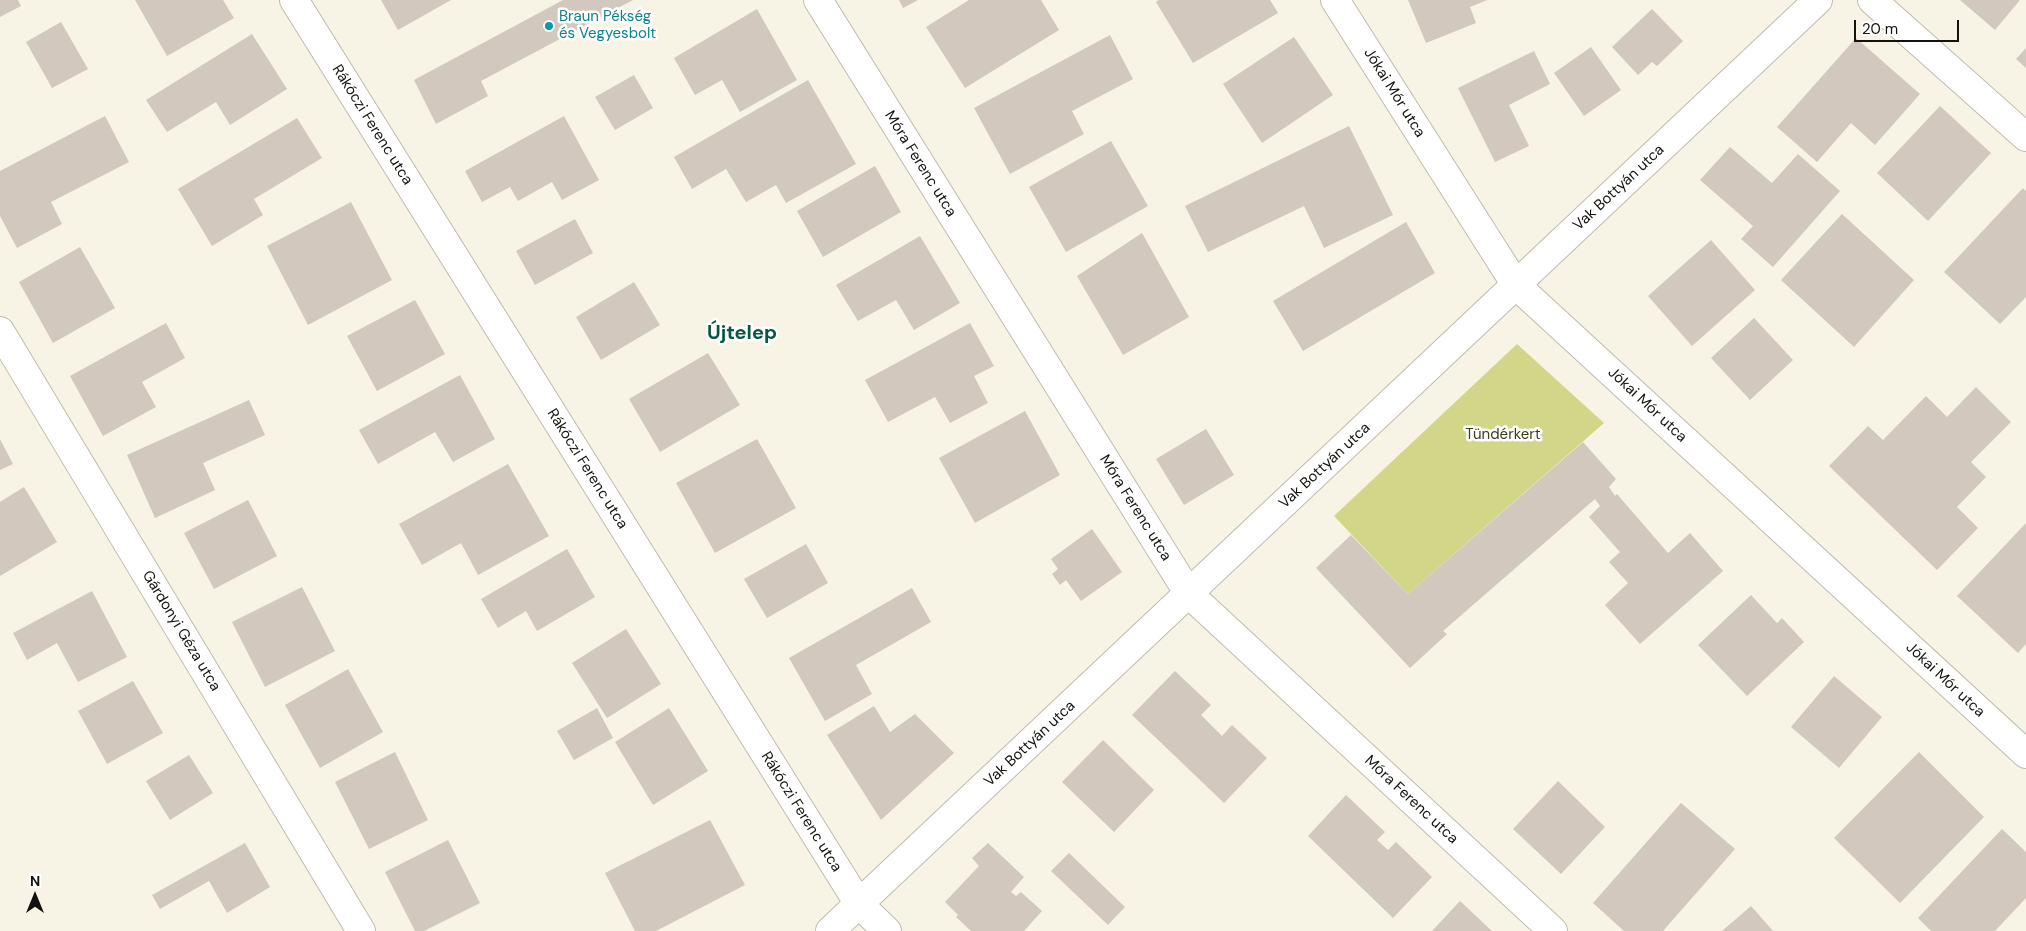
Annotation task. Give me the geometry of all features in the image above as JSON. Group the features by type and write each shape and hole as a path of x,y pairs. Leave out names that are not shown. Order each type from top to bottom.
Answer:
{"street":[{"name":"Rákóczi Ferenc utca","path":"294,0 859,904 888,931"},
{"name":"Móra Ferenc utca","path":"818,0 1189,594 1553,931"},
{"name":"Jókai Mór utca","path":"1335,0 1516,285 2026,754"},
{"name":"Vak Bottyán utca","path":"830,931 1818,0"},
{"path":"1872,0 2026,137"},
{"name":"Gárdonyi Géza utca","path":"0,331 362,931"}],"green space":[{"name":"Tündérkert","path":"1517,344 1604,423 1408,594 1334,516"}],"building":[{"path":"0,0 18,0 21,6 0,17"},
{"path":"135,0 223,0 234,18 167,56"},
{"path":"381,0 451,0 398,30"},
{"name":"Braun Pékség és Vegyesbolt","path":"563,0 633,0 481,81 488,96 436,124 414,80"},
{"path":"899,0 918,0 903,8"},
{"path":"969,0 1041,0 1059,30 965,88 926,27"},
{"path":"1159,0 1270,0 1278,13 1193,63 1156,2"},
{"path":"1408,0 1487,0 1470,7 1476,23 1426,43"},
{"path":"1960,0 2020,0 1995,30"},
{"path":"757,9 797,80 740,112 722,80 695,95 674,58"},
{"path":"1652,9 1683,41 1657,66 1652,62 1638,75 1612,47"},
{"path":"61,22 88,69 52,88 26,42"},
{"path":"252,34 287,89 230,125 216,102 167,132 146,100"},
{"path":"1110,35 1133,79 1072,111 1084,134 1010,174 974,108"},
{"path":"1294,37 1333,95 1262,143 1223,84"},
{"path":"1856,38 1920,94 1875,145 1851,123 1817,162 1777,127"},
{"path":"1591,47 1621,90 1584,116 1554,73"},
{"path":"2026,48 2026,68 2016,59"},
{"path":"1534,51 1550,84 1509,105 1529,146 1495,162 1458,88"},
{"path":"634,75 653,108 615,130 595,97"},
{"path":"808,80 856,164 786,203 776,185 746,202 726,169 692,189 674,157"},
{"path":"1940,106 1991,153 1928,221 1877,173"},
{"path":"105,116 129,162 51,202 62,224 17,248 0,216 0,171"},
{"path":"564,116 599,180 562,200 552,182 518,201 510,187 482,202 465,171"},
{"path":"297,118 322,158 254,199 263,215 212,246 178,189"},
{"path":"1349,126 1393,215 1324,248 1304,206 1208,252 1185,206"},
{"path":"1111,141 1148,206 1066,252 1029,187"},
{"path":"1730,147 1772,183 1798,154 1840,191 1773,267 1741,239 1753,226 1700,180"},
{"path":"875,166 901,212 823,257 797,211"},
{"path":"2023,188 2026,191 2026,297 2000,324 1944,272"},
{"path":"351,202 392,280 308,325 267,246"},
{"path":"1842,214 1914,280 1854,347 1781,280"},
{"path":"575,219 593,253 535,285 516,251"},
{"path":"1406,222 1435,273 1303,351 1273,301"},
{"path":"1142,233 1189,317 1123,355 1077,276"},
{"path":"920,236 960,303 914,330 896,300 858,321 836,285"},
{"path":"1711,240 1755,290 1692,346 1648,296"},
{"path":"80,247 115,308 53,343 19,282"},
{"path":"634,282 660,325 601,360 576,317"},
{"path":"415,300 445,354 377,391 347,336"},
{"path":"1754,318 1793,360 1750,400 1711,358"},
{"path":"166,323 185,358 142,382 156,407 103,436 70,376"},
{"path":"970,323 994,366 974,376 988,403 950,423 935,397 888,422 865,380"},
{"path":"708,353 740,405 660,452 629,399"},
{"path":"460,375 495,439 453,462 435,432 378,464 359,430"},
{"path":"1976,387 2011,422 1971,462 1986,477 1957,507 1978,528 1937,570 1829,466 1868,426 1883,440 1926,396 1947,417"},
{"path":"249,400 265,435 203,463 215,490 155,518 127,455"},
{"path":"1025,411 1060,475 975,523 939,458"},
{"path":"1206,429 1234,475 1184,505 1156,459"},
{"path":"0,439 13,464 0,470"},
{"path":"757,439 796,508 715,553 676,483"},
{"path":"1583,442 1616,479 1609,487 1615,496 1617,494 1668,553 1690,533 1723,571 1640,644 1605,605 1628,583 1609,562 1620,552 1589,517 1600,506 1595,499 1443,631 1447,634 1410,668 1316,568 1351,535 1408,594"},
{"path":"508,464 549,536 478,575 461,543 422,565 399,524"},
{"path":"24,487 57,542 0,576 0,502"},
{"path":"248,500 277,556 214,589 184,533"},
{"path":"2026,523 2026,644 2018,653 1957,596"},
{"path":"1092,529 1122,572 1081,601 1066,580 1060,585 1052,574 1058,569 1051,559"},
{"path":"806,544 828,583 767,618 744,579"},
{"path":"567,549 595,597 537,631 526,611 498,628 481,599"},
{"path":"302,587 335,651 265,687 232,622"},
{"path":"912,588 931,622 856,665 872,694 825,721 789,658"},
{"path":"92,591 127,657 78,682 57,643 27,660 13,633"},
{"path":"1751,595 1777,623 1782,618 1804,642 1747,696 1698,645"},
{"path":"626,629 661,684 607,718 572,663"},
{"path":"348,669 383,732 320,768 285,705"},
{"path":"1175,671 1211,705 1201,715 1222,736 1232,725 1267,758 1224,803 1132,715"},
{"path":"1834,676 1882,717 1839,768 1791,727"},
{"path":"133,681 163,733 107,764 78,711"},
{"path":"874,706 890,732 915,714 954,753 881,820 827,735"},
{"path":"597,708 613,738 574,760 557,731"},
{"path":"669,708 708,771 653,805 615,742"},
{"path":"1103,740 1154,790 1114,832 1062,782"},
{"path":"395,752 428,820 369,849 335,782"},
{"path":"1919,752 1984,817 1900,903 1834,838"},
{"path":"189,755 213,793 170,820 146,781"},
{"path":"1558,781 1605,827 1561,874 1513,829"},
{"path":"1346,795 1385,832 1377,840 1388,850 1396,842 1432,877 1393,918 1308,836"},
{"path":"1681,803 1735,849 1663,931 1624,931 1593,903"},
{"path":"710,820 745,885 656,931 635,931 605,873"},
{"path":"2002,829 2026,852 2026,898 1995,931 1931,931 1918,918"},
{"path":"448,840 480,903 424,931 415,931 385,872"},
{"path":"245,843 270,887 227,913 209,881 160,909 152,895"},
{"path":"988,843 1024,877 1011,892 1016,896 1021,892 1042,911 1024,931 971,931 956,917 958,915 945,902 979,866 972,858"},
{"path":"1069,853 1125,907 1108,925 1051,871"},
{"path":"1460,901 1492,931 1432,931"},
{"path":"1751,906 1773,931 1722,931"}],"place":[{"name":"Braun Pékség és Vegyesbolt","path":"549,26"}],"district":[{"name":"Újtelep","path":"742,334"}]}
